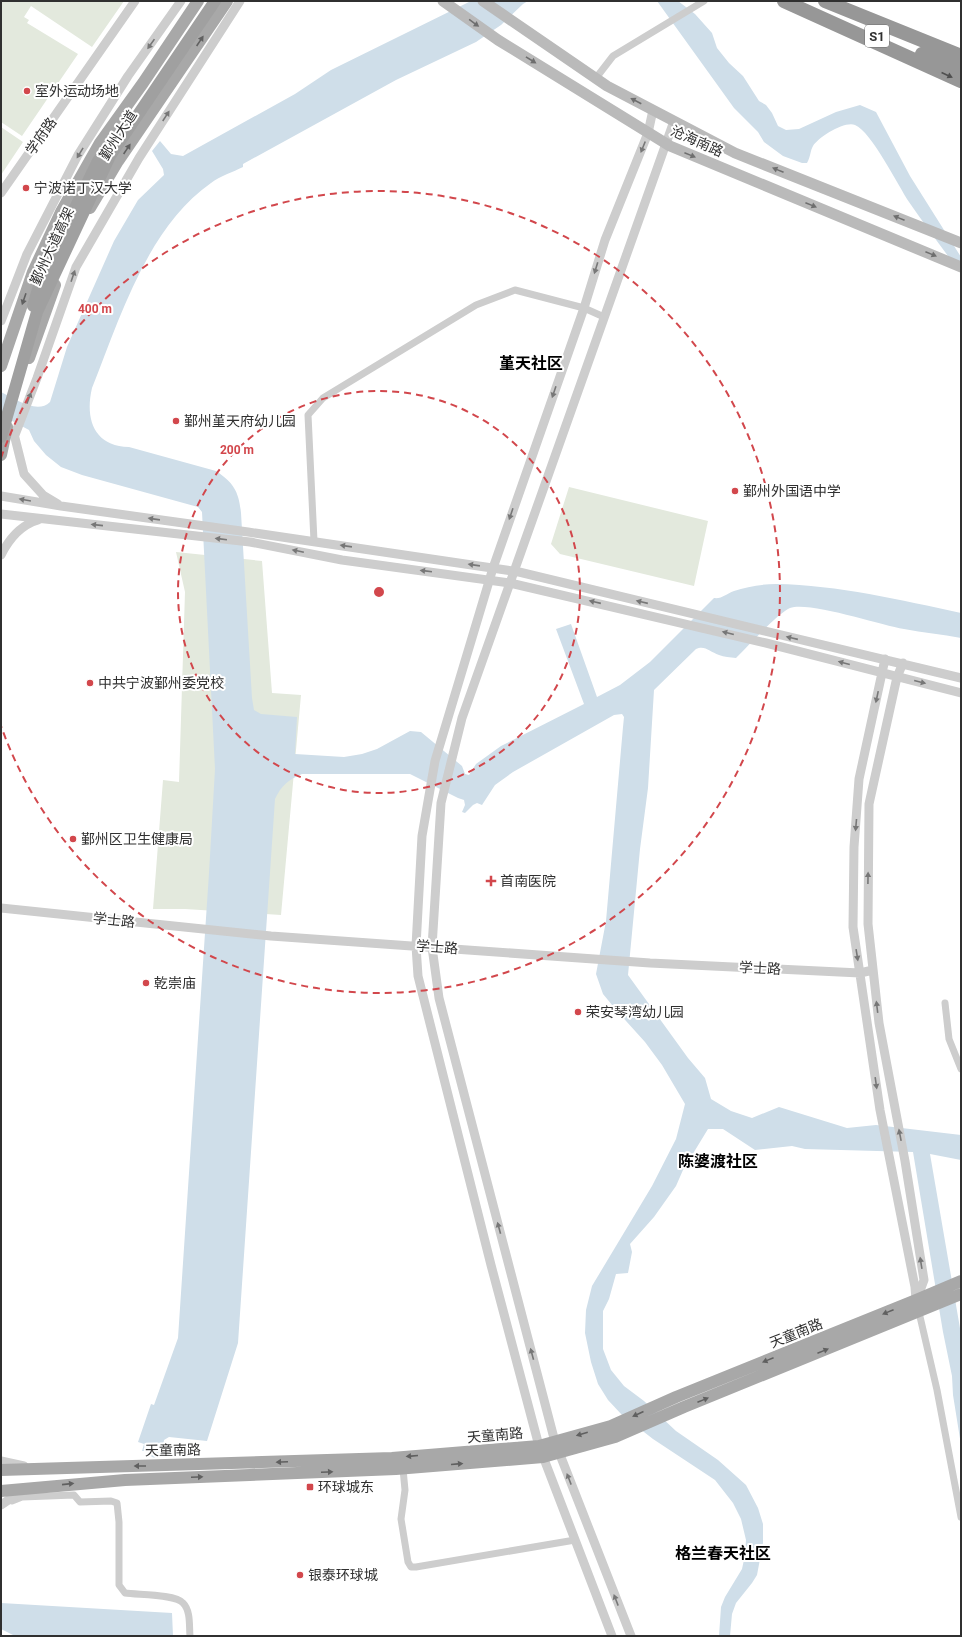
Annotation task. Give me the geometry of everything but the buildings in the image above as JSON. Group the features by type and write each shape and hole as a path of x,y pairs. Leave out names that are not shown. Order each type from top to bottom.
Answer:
{"highway":[{"name":"鄞州大道高架","path":"1,409 42,276 98,161 208,1"},
{"name":"鄞州大道高架","path":"1,437 37,312 110,156 215,1"},
{"path":"784,1 961,82"},
{"name":"S1","path":"794,1 961,69"},
{"name":"S1","path":"825,1 961,56"},
{"path":"860,16 961,51"}],"main road":[{"name":"鄞州大道","path":"1,366 33,272 61,212 100,143 143,83 198,1"},
{"name":"鄞州大道","path":"1,455 9,419 52,291 84,219 118,161 227,1"},
{"name":"沧海南路","path":"483,1 596,78 735,153 961,243"},
{"name":"沧海南路","path":"446,3 498,40 666,144 961,266"},
{"name":"天童南路","path":"1,1470 123,1466 184,1466 541,1452 557,1448 657,1406 920,1303 961,1281"},
{"path":"557,1448 615,1437 920,1303 961,1294"},
{"path":"1,1491 126,1480 403,1469 541,1452"}],"street":[{"name":"学府路","path":"1,193 135,1"},
{"name":"鄞州大道","path":"1,321 27,254 78,155 128,76 181,1"},
{"path":"15,435 37,378 76,267 139,158 240,1"},
{"path":"596,78 613,56 704,1"},
{"path":"612,1636 541,1452 489,1257 418,976 416,946 422,836 435,761 493,568 584,308 605,240 648,133 653,110"},
{"path":"631,1636 557,1448 439,998 432,947 441,803 462,718 674,121"},
{"path":"314,541 308,415 323,398 476,305 515,290 584,308 604,317"},
{"path":"9,419 15,435 24,474 43,495 61,506"},
{"path":"1,496 61,506 314,541 493,568 961,678"},
{"path":"1,514 250,542 342,560 490,579 766,642 897,677 961,692"},
{"path":"1,554 8,540 29,523 42,519"},
{"path":"885,659 860,779 854,847 853,927 880,1110 915,1287 920,1303 961,1518"},
{"path":"903,664 897,677 869,804 868,924 879,1023 905,1161 924,1280 920,1303"},
{"name":"学士路","path":"1,908 271,936 650,962 860,973 873,970"},
{"path":"945,1003 949,1039 961,1069"},
{"path":"1,1461 39,1468"},
{"path":"403,1469 405,1490 401,1519 408,1562 411,1567 575,1540"},
{"path":"2,1505 25,1489 39,1488"},
{"path":"2,1505 22,1497 74,1495 80,1502 111,1501 116,1503 119,1522 119,1585 125,1593 173,1598 183,1602 188,1614 190,1636"}],"shaded area":[{"path":"1,1 124,1 92,47 31,6 24,17 29,20 27,23 78,54 22,136 1,122"},
{"path":"471,1 528,1 501,25 476,42 396,80 243,164 243,167 222,176 211,183 189,202 169,224 138,276 113,333 92,388 90,399 91,420 94,428 107,442 216,471 231,484 239,499 241,513 252,698 254,710 261,714 297,717 295,754 344,757 362,754 377,749 410,731 421,732 462,766 465,774 469,775 476,764 501,746 584,704 556,629 571,624 597,697 620,685 650,662 714,598 722,597 744,588 776,584 823,587 869,594 961,613 961,638 893,627 845,614 812,608 790,608 770,623 736,658 721,656 705,648 696,649 654,690 648,788 640,849 628,975 688,1058 705,1078 711,1099 731,1111 752,1118 779,1107 847,1128 876,1125 961,1135 961,1160 930,1154 961,1334 961,1445 953,1395 952,1376 943,1332 913,1152 805,1149 792,1146 755,1150 723,1129 708,1129 683,1170 676,1186 654,1217 630,1244 632,1252 628,1273 616,1274 609,1299 603,1311 603,1349 611,1370 624,1386 644,1401 676,1431 718,1460 746,1485 758,1508 763,1524 763,1543 757,1575 736,1603 732,1614 730,1636 719,1636 721,1607 725,1597 742,1569 746,1540 741,1519 733,1503 715,1480 653,1439 622,1415 608,1400 598,1384 591,1362 585,1333 586,1310 592,1286 652,1186 676,1139 685,1104 662,1065 645,1042 603,994 596,974 606,921 624,717 622,714 614,715 513,772 495,785 482,805 477,803 465,813 462,812 465,805 464,800 410,774 302,774 293,778 280,790 275,799 238,1343 207,1441 169,1437 164,1440 163,1451 142,1451 144,1444 138,1442 151,1404 154,1405 178,1338 215,769 202,512 198,507 82,475 61,467 46,455 34,441 29,430 1,415 1,392 32,406 45,406 50,402 67,347 114,241 138,200 164,175 163,169 152,151 160,141 171,154 183,156 295,94 331,70"},
{"path":"657,1 678,1 695,14 712,33 717,48 729,63 743,76 759,101 766,105 772,113 778,126 786,130 799,129 836,112 860,105 876,112 910,176 961,257 961,274 909,202 884,160 862,129 850,124 826,134 813,146 807,163 802,163 783,156 764,142 758,132 734,108"},
{"path":"1,127 23,142 1,175"},
{"path":"569,487 708,521 694,586 560,554 551,544"},
{"path":"176,552 262,561 272,693 301,695 281,915 185,909 153,909 163,780 179,782 185,592"},
{"path":"1,1603 172,1613 173,1636 15,1636 1,1629"}],"waterway":[{"path":"154,1454 158,1443"}],"place":[{"name":"室外运动场地","path":"27,91"},
{"name":"宁波诺丁汉大学","path":"26,188"},
{"name":"鄞州堇天府幼儿园","path":"176,421"},
{"name":"鄞州外国语中学","path":"735,491"},
{"name":"中共宁波鄞州委党校","path":"90,683"},
{"name":"鄞州区卫生健康局","path":"73,839"},
{"name":"首南医院","path":"491,881"},
{"name":"乾崇庙","path":"146,983"},
{"name":"荣安琴湾幼儿园","path":"578,1012"},
{"name":"环球城东","path":"310,1487"},
{"name":"银泰环球城","path":"300,1575"}],"district":[{"name":"堇天社区","path":"531,363"},
{"name":"陈婆渡社区","path":"718,1161"},
{"name":"格兰春天社区","path":"723,1553"}]}
